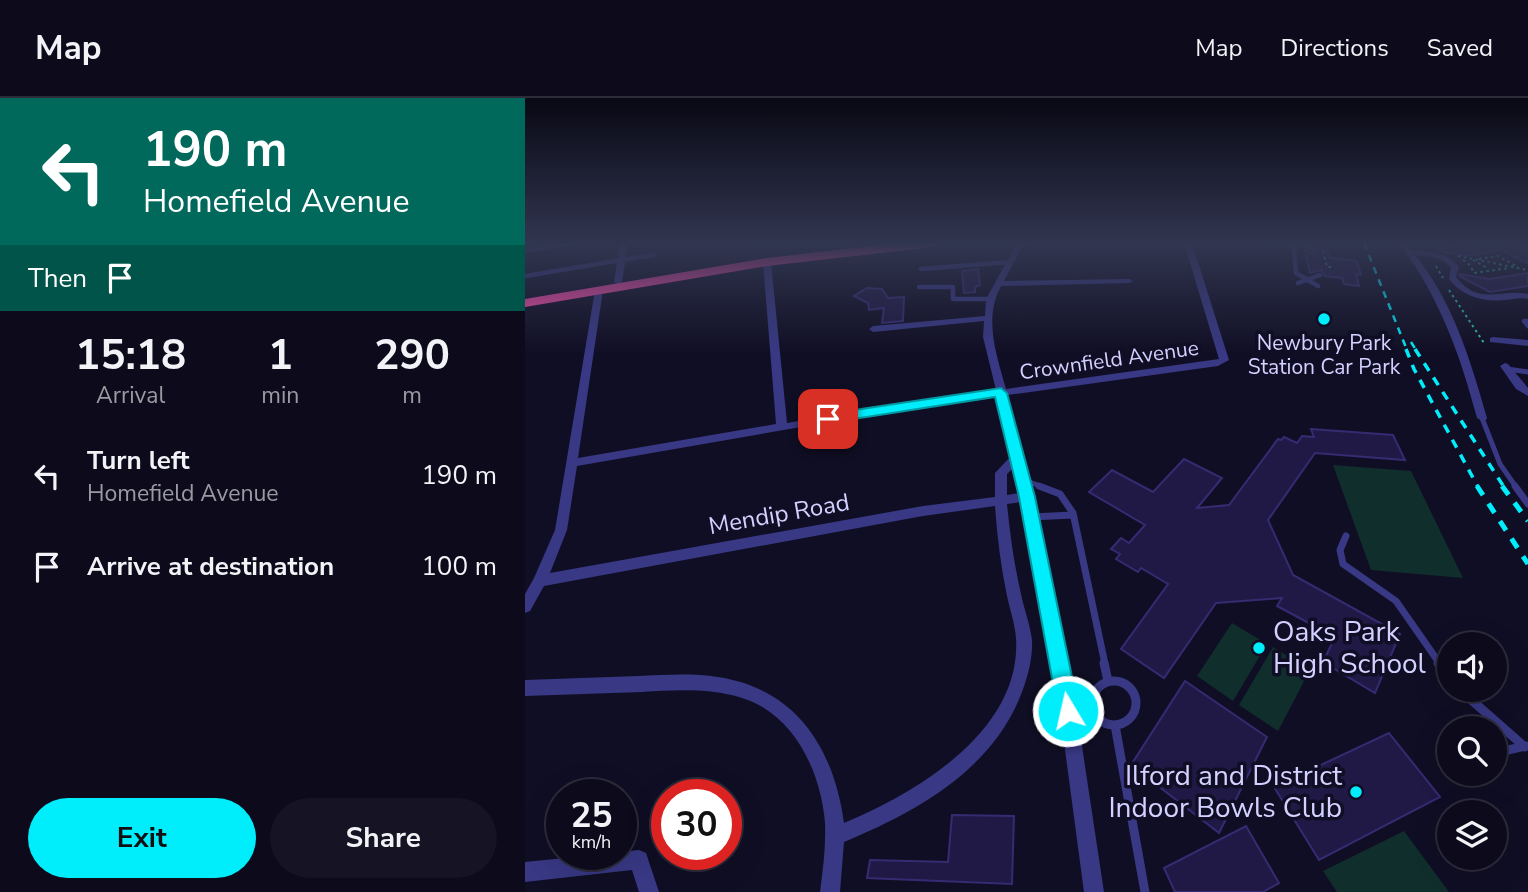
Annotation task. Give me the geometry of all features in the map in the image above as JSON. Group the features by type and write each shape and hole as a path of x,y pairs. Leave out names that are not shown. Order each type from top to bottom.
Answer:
{"highway":[{"path":"525,297 630,280"},
{"path":"525,303 659,280"}],"street":[{"path":"769,280 782,427"},
{"path":"1002,280 990,299 988,337 1024,481 1061,660 1094,892"},
{"name":"Crownfield Avenue","path":"1001,393 1224,360 1199,280"},
{"path":"1429,280 1465,359 1482,418"},
{"path":"1455,280 1465,291 1490,297 1526,295"},
{"path":"1000,284 1129,281"},
{"path":"525,607 540,581 561,530 599,290"},
{"path":"873,328 987,318"},
{"path":"1490,343 1528,343"},
{"path":"1507,368 1520,387 1528,393"},
{"path":"573,463 1001,393"},
{"path":"837,836 912,800 972,758 1015,699 1024,646 1000,501 1001,473 1018,456"},
{"name":"Mendip Road","path":"540,581 923,511 1027,497"},
{"path":"525,688 697,682 740,688 764,697 787,714 808,739 827,780 837,836 830,892"},
{"path":"525,872 639,860 649,892"}],"lane":[{"path":"1298,283 1303,280"},
{"path":"1309,280 1318,286"},
{"path":"919,287 953,287 953,299 990,299"},
{"path":"1507,368 1528,372"},
{"path":"1482,418 1500,464 1528,503"},
{"path":"1024,481 1059,494 1073,515 1108,681"},
{"path":"1031,517 1073,515"},
{"path":"1346,536 1340,550 1343,564 1396,601 1437,661"},
{"path":"1108,681 1122,684 1134,694 1134,716 1129,721 1115,725 1101,720 1093,707 1096,688 1108,681"},
{"path":"1474,702 1526,746"},
{"path":"1115,725 1145,892"},
{"path":"1507,750 1526,746"}],"path":[{"path":"1444,280 1465,317 1490,343"}],"green space":[{"path":"1333,465 1411,471 1463,578 1371,570"},
{"path":"1232,623 1267,644 1233,701 1197,676"},
{"path":"1273,647 1310,670 1278,731 1239,705"},
{"path":"1404,831 1449,892 1337,892 1323,871"}],"building":[{"path":"963,280 979,280 980,285 975,287 975,292 964,293"},
{"path":"1343,280 1358,280 1359,286 1344,284"},
{"path":"1467,280 1528,280 1528,286 1490,292"},
{"path":"867,288 882,289 888,298 904,297 903,321 882,323 884,308 869,310 868,303 854,296"},
{"name":"Oaks Park High School","path":"1311,429 1393,435 1405,460 1315,453 1268,520 1293,575 1400,634 1375,693 1323,662 1335,637 1277,606 1282,598 1216,603 1164,678 1121,649 1168,584 1141,568 1138,572 1116,559 1120,554 1111,549 1121,538 1129,543 1145,525 1089,492 1112,470 1153,492 1184,459 1222,478 1197,508 1229,505 1278,439 1284,437 1297,443 1302,436 1314,437"},
{"path":"1185,681 1267,737 1219,833 1131,765"},
{"name":"Ilford and District Indoor Bowls Club","path":"1389,733 1440,797 1319,860 1274,787"},
{"path":"952,815 1014,816 1012,884 867,878 870,860 948,862"},
{"path":"1246,826 1279,883 1263,892 1175,892 1164,868"}],"railway":[{"path":"1379,280 1407,350"},
{"path":"1411,342 1416,350"},
{"path":"1406,349 1414,369 1478,487"},
{"path":"1415,349 1504,487"},
{"path":"1477,486 1528,564"},
{"path":"1502,486 1528,521"}],"place":[{"name":"Newbury Park Station Car Park","path":"1324,319"},
{"name":"Oaks Park High School","path":"1259,648"},
{"name":"Ilford and District Indoor Bowls Club","path":"1356,792"}],"route":[{"path":"828,419 1001,393 1027,497 1061,660 1068,711"}]}
